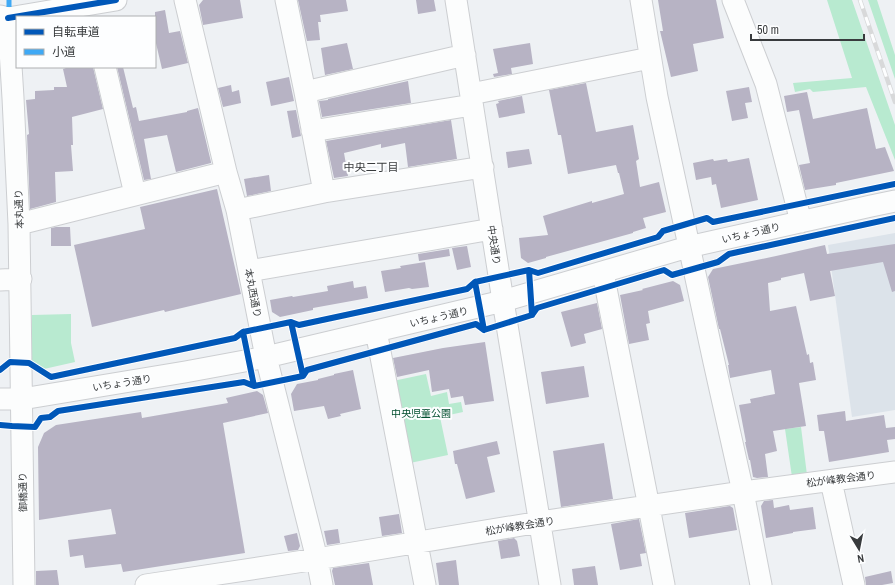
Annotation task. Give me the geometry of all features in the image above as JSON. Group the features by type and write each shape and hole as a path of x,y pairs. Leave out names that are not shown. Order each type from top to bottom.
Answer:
{"street":[{"path":"19,16 92,11 116,0"},
{"name":"本丸西通り","path":"185,0 226,172 237,210 266,357 322,585"},
{"path":"286,0 324,192"},
{"name":"中央通り","path":"456,0 503,301 550,585"},
{"path":"641,0 656,97 743,492 761,585"},
{"path":"733,0 766,84 801,222"},
{"path":"4,17 16,16"},
{"name":"本丸通り","path":"4,17 7,98 19,224 22,399"},
{"path":"305,92 465,55"},
{"path":"312,131 472,99 650,58"},
{"path":"105,68 135,194"},
{"path":"237,210 324,192 482,167"},
{"path":"19,224 226,172"},
{"name":"いちょう通り","path":"0,399 22,399 266,357 503,301 688,247 895,201"},
{"path":"249,271 492,230"},
{"path":"603,273 664,585"},
{"path":"0,280 21,279"},
{"path":"376,331 425,585"},
{"name":"御橋通り","path":"22,399 24,585"},
{"name":"松が峰教会通り","path":"146,585 190,582 417,542 743,492 831,481 894,476"},
{"path":"831,481 854,585"}],"shaded area":[{"path":"895,233 895,410 852,417 828,245"}],"green space":[{"path":"827,0 852,0 895,125 895,160 866,87 813,92 810,89 795,92 793,83 852,78"},
{"path":"868,0 877,0 895,55 895,79"},
{"path":"71,314 71,343 75,362 44,369 31,360 32,315"},
{"name":"中央児童公園","path":"426,374 431,396 447,392 449,404 461,402 463,412 440,417 448,455 410,463 393,381"},
{"path":"801,427 807,475 792,477 785,429"}],"building":[{"path":"203,0 240,0 243,18 203,25 199,5"},
{"path":"298,0 346,0 348,11 320,15 321,22 318,22 320,40 307,41"},
{"path":"416,0 434,0 436,11 418,14"},
{"path":"658,0 716,0 724,38 693,44 698,71 671,77 660,31 663,31"},
{"path":"165,10 169,33 180,31 188,63 162,69 156,43 155,12"},
{"path":"347,43 353,69 325,75 321,48"},
{"path":"530,43 533,64 511,68 512,74 494,77 493,74 498,73 493,49"},
{"path":"93,68 103,109 72,117 73,145 71,145 73,171 55,172 56,202 30,209 27,135 29,134 26,100 35,99 35,91 54,90 54,87 67,87 63,69"},
{"path":"117,68 123,68 133,108 136,107 139,121 187,112 198,108 211,163 176,172 167,135 144,139 151,179 144,180"},
{"path":"289,77 294,101 271,106 266,82"},
{"path":"408,81 411,103 322,117 319,101"},
{"path":"586,83 596,132 633,125 639,159 636,161 640,187 659,182 666,212 643,218 646,228 633,233 528,263 521,258 519,238 548,235 543,216 592,201 592,203 624,194 616,165 568,174 561,135 558,135 549,90"},
{"path":"231,85 232,92 239,90 241,103 223,107 218,88"},
{"path":"749,87 752,102 745,103 748,118 732,121 726,91"},
{"path":"807,92 813,119 867,108 876,149 885,147 894,171 836,183 836,185 805,190 799,165 810,163 799,110 787,112 784,96"},
{"path":"522,96 525,113 499,118 496,104 499,103 498,101"},
{"path":"296,110 301,136 292,138 287,111"},
{"path":"451,120 457,159 408,167 405,143 381,148 381,144 344,153 348,176 334,178 326,141"},
{"path":"529,149 532,164 508,168 506,152"},
{"path":"749,158 758,200 721,208 716,184 712,185 711,177 696,180 693,163 713,159 714,161 727,159 728,162"},
{"path":"269,175 271,191 247,196 244,179"},
{"path":"217,189 241,294 92,327 74,245 145,229 140,207"},
{"path":"70,227 71,246 51,246 51,228"},
{"path":"895,244 895,291 892,292 883,262 830,271 835,296 810,301 804,273 781,278 781,280 768,283 770,311 796,306 807,355 809,354 810,363 813,362 816,380 799,383 806,426 773,431 777,451 765,454 768,477 753,477 739,405 751,403 750,399 775,394 771,370 730,378 729,365 719,329 708,277 713,269 825,245 827,254"},
{"path":"467,246 471,267 457,270 452,248"},
{"path":"449,249 450,256 419,261 418,254"},
{"path":"425,262 429,287 409,288 385,292 381,271"},
{"path":"353,281 354,288 366,286 368,298 313,308 313,310 280,317 272,312 270,300 328,291 327,286"},
{"path":"673,281 680,285 684,301 648,311 650,323 646,324 649,340 629,344 620,295"},
{"path":"597,303 602,329 584,334 586,343 571,347 561,312"},
{"path":"485,342 494,401 465,405 463,396 451,398 449,389 432,392 429,370 397,377 393,358 443,348"},
{"path":"584,366 589,397 546,404 541,372"},
{"path":"353,370 361,409 340,414 341,416 328,419 324,406 294,411 291,394 297,384 318,380 334,374"},
{"path":"257,391 263,395 268,413 223,423 245,553 123,572 121,564 85,568 83,555 70,557 68,540 116,534 111,509 39,520 38,447 44,433 56,425 141,412 142,418 228,403 226,398"},
{"path":"845,411 846,421 884,415 886,428 895,427 895,439 887,440 889,452 829,462 824,431 819,431 817,415"},
{"path":"497,441 500,454 487,457 495,492 466,499 457,464 455,464 453,451"},
{"path":"604,443 613,499 561,507 553,451"},
{"path":"773,500 774,508 789,505 790,510 813,507 816,529 766,538 761,506 764,501"},
{"path":"730,506 733,508 737,530 689,538 685,513"},
{"path":"399,514 402,533 382,536 379,517"},
{"path":"639,519 646,553 640,554 642,566 620,570 611,524"},
{"path":"338,529 340,543 327,545 324,531"},
{"path":"297,533 300,546 298,550 288,551 284,536"},
{"path":"514,538 517,541 520,556 501,559 498,541"},
{"path":"456,560 459,585 439,585 436,563"},
{"path":"369,563 373,585 335,585 332,571 333,568"},
{"path":"595,566 598,585 574,585 572,569"},
{"path":"57,570 59,585 36,585 36,571"},
{"path":"891,571 893,583 866,585 865,577"}],"railway":[{"path":"860,0 895,102"}],"marked path":[{"path":"9,0 9,7"}],"cycle path":[{"path":"20,16 116,0"},
{"path":"8,18 16,17"},
{"path":"529,270 538,273 658,237 663,231 707,218 713,222 895,184"},
{"path":"532,315 529,270 475,282 484,330 532,315 537,308 664,270 672,275 718,262 729,254 895,218"},
{"path":"291,322 299,325 467,289 475,282"},
{"path":"303,376 291,322 243,332 254,386 303,376 307,370 476,324 484,330"},
{"path":"0,370 10,362 29,363 51,377 235,338 243,332"},
{"path":"0,425 35,427 41,418 50,417 58,411 244,382 254,386"}],"district":[{"name":"中央二丁目","path":"371,167"}]}
